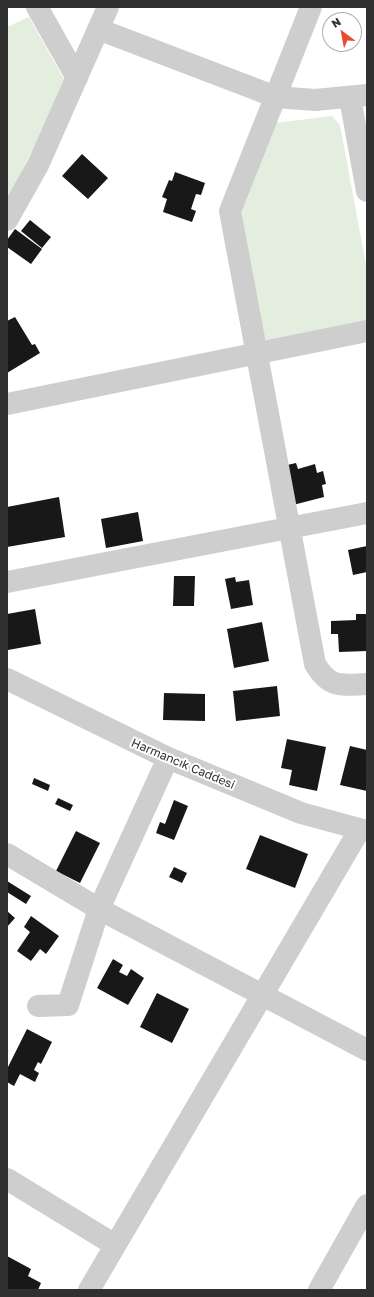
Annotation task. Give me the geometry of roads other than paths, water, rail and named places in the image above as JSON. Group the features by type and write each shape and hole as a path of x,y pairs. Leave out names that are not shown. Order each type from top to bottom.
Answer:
{"street":[{"path":"37,7 77,78"},
{"path":"7,220 38,165 108,7"},
{"path":"311,7 230,211 258,353 315,664 323,677 338,685 367,684"},
{"path":"98,29 276,97 315,100 359,96 367,191"},
{"path":"7,404 367,331"},
{"path":"7,582 367,513"},
{"name":"Harmancık Caddesi","path":"7,679 168,758 301,813 364,830"},
{"path":"38,1006 68,1006 99,909 168,758"},
{"path":"89,1290 262,996 364,830"},
{"path":"7,854 99,909 367,1050"},
{"path":"7,1179 115,1245"},
{"path":"319,1290 367,1205"}]}
